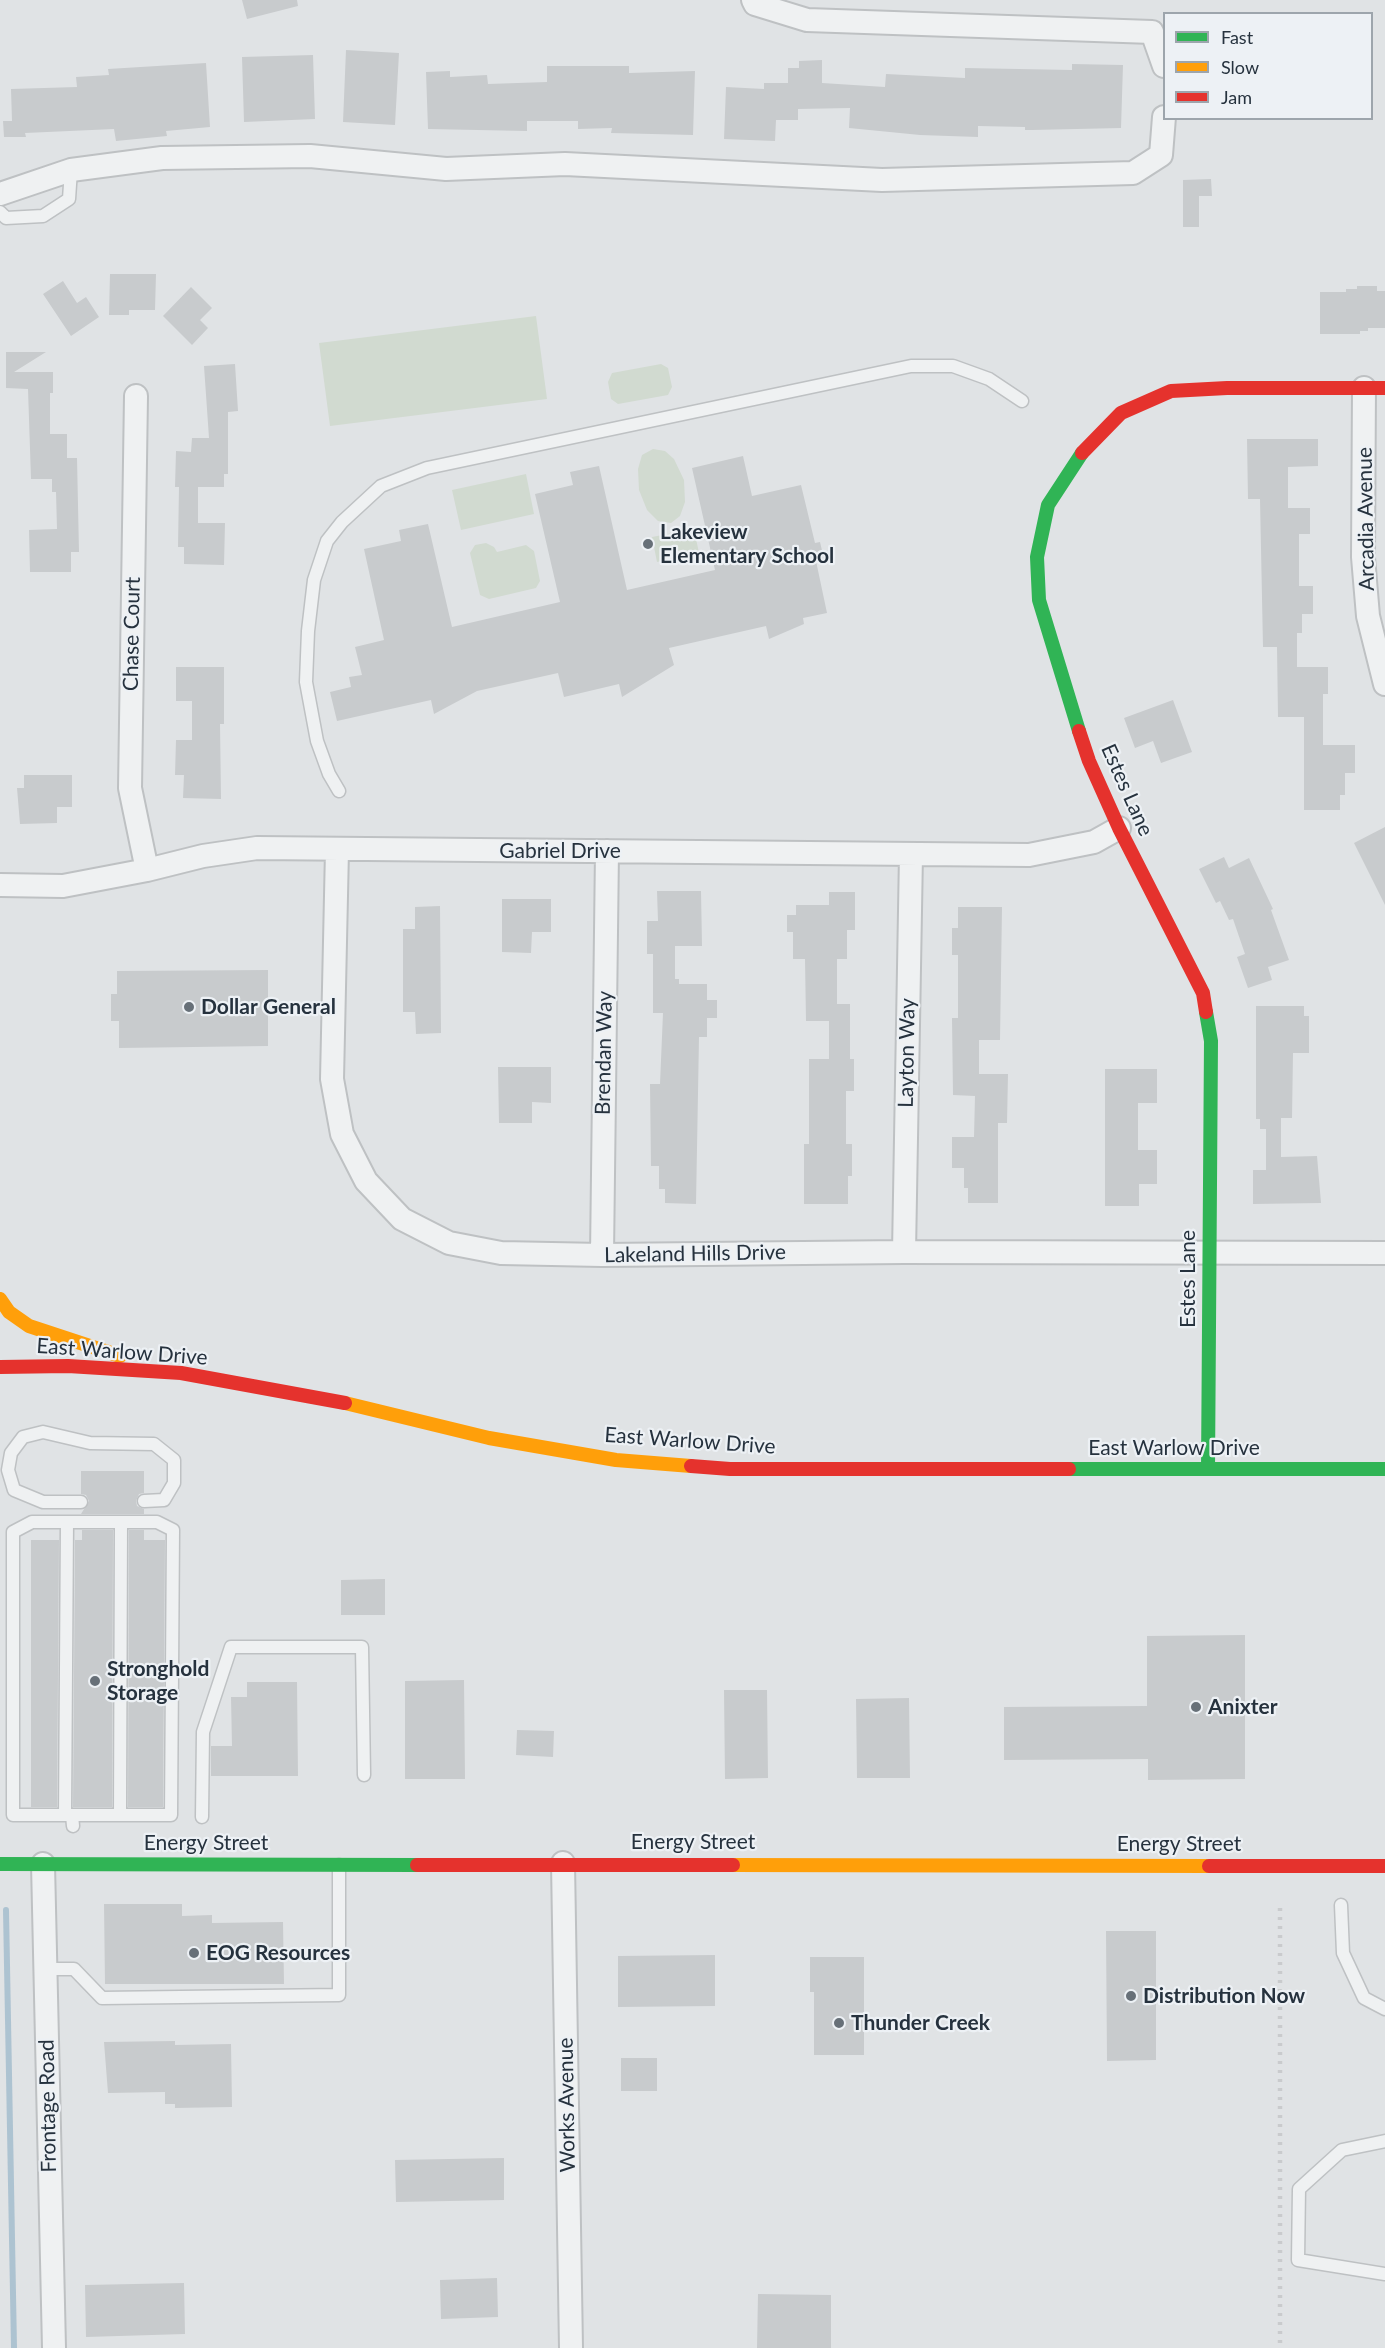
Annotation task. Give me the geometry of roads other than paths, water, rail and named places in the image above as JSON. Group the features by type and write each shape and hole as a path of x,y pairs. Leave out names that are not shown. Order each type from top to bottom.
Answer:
{"street":[{"path":"753,0 755,4 807,20 1152,32 1163,63"},
{"path":"0,194 71,170 162,158 310,156 446,169 565,164 882,180 1133,173 1161,155 1164,120"},
{"name":"Estes Lane","path":"1208,1469 1211,1041 1203,993 1119,828 1089,761 1047,632 1039,600 1037,557 1048,505 1083,451 1121,413 1171,391 1227,387 1375,388"},
{"name":"Arcadia Avenue","path":"1375,388 1363,557 1368,616 1385,684"},
{"name":"Chase Court","path":"136,396 130,788 147,870"},
{"name":"Gabriel Drive","path":"0,885 63,886 147,870 203,856 257,848 1029,855 1094,842 1119,828"},
{"name":"Lakeland Hills Drive","path":"337,850 332,1079 342,1134 366,1181 402,1219 449,1243 501,1253 602,1255 904,1252 1385,1253"},
{"name":"Brendan Way","path":"602,1255 607,851"},
{"name":"Layton Way","path":"904,1252 911,854"},
{"path":"0,1299 9,1312 29,1326 80,1345 181,1374"},
{"name":"East Warlow Drive","path":"0,1367 68,1366 181,1374 347,1403 489,1438 616,1460 730,1469 1385,1469"},
{"name":"Energy Street","path":"0,1864 563,1863 1385,1866"},
{"name":"Works Avenue","path":"563,1863 571,2348"},
{"name":"Frontage Road","path":"43,1864 54,2348"}],"lane":[{"path":"0,212 6,218 43,216 69,199 71,170"},
{"path":"339,791 329,774 317,741 306,682 314,580 327,541 342,522 381,486 427,468 910,366 953,366 990,380 1022,401"},
{"path":"81,1502 43,1502 14,1490 8,1470 11,1453 23,1437 43,1432 90,1443 154,1444 174,1460 174,1483 164,1500 144,1501"},
{"path":"32,1522 121,1522 157,1522 173,1530 171,1815 70,1818 13,1815 13,1532 32,1522"},
{"path":"67,1522 70,1818"},
{"path":"120,1815 121,1522"},
{"path":"202,1817 203,1732 231,1647 362,1647 364,1775"},
{"path":"45,1969 74,1969 102,1998 339,1995 339,1863"},
{"path":"1341,1905 1343,1953 1364,1998 1385,2009"},
{"path":"1385,2140 1342,2150 1299,2189 1298,2260 1385,2274"}],"waterway":[{"path":"6,1910 14,2348"}],"railway":[{"path":"1280,1908 1280,2348"}],"place":[{"name":"Lakeview Elementary School","path":"648,544"},
{"name":"Dollar General","path":"189,1007"},
{"name":"Stronghold Storage","path":"95,1681"},
{"name":"Anixter","path":"1196,1707"},
{"name":"EOG Resources","path":"194,1953"},
{"name":"Distribution Now","path":"1131,1996"},
{"name":"Thunder Creek","path":"839,2023"}]}
